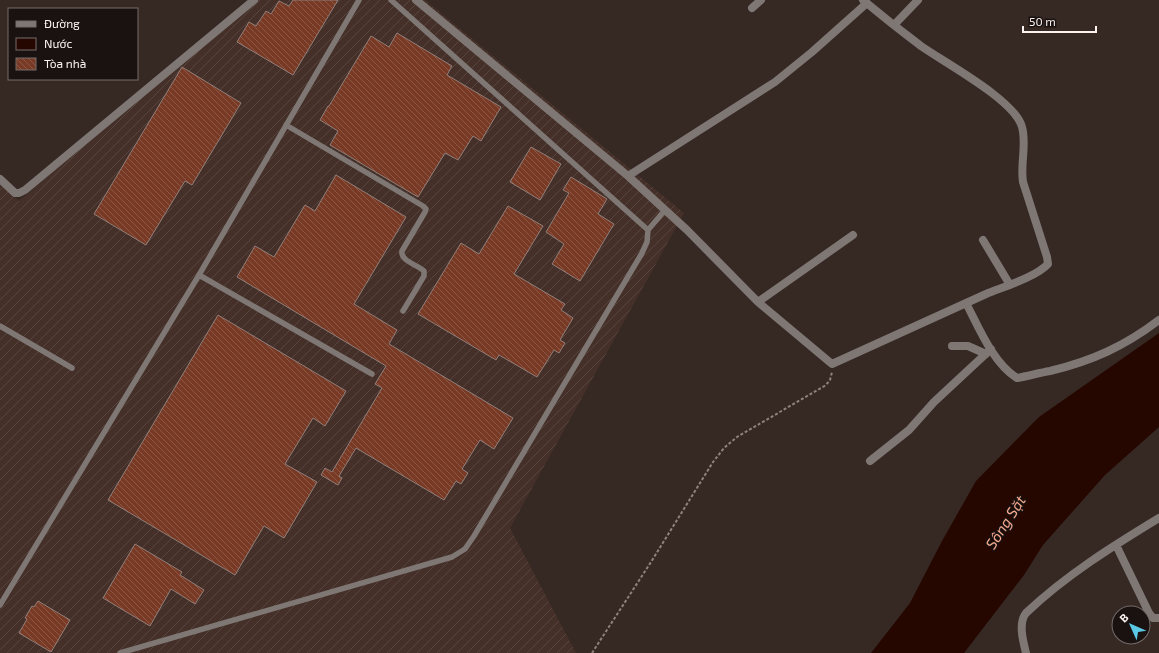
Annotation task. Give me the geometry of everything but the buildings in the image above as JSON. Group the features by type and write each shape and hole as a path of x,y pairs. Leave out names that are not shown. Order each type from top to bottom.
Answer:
{"street":[{"path":"416,0 628,176 687,230 758,302 832,364 986,294 1010,285 1043,269 1048,264 1021,172 1024,136 1022,126 1011,109 995,95 934,55 865,1 812,52 775,82 628,176"},
{"path":"752,8 761,0"},
{"path":"894,25 918,0"},
{"path":"0,179 15,193 20,193 25,190 251,1"},
{"path":"758,302 853,235"},
{"path":"983,240 1010,285"},
{"path":"966,303 988,352"},
{"path":"952,346 968,346 988,352 997,358 1012,375 1017,378 1026,377 1072,365 1105,354 1145,332 1159,320"},
{"path":"870,461 909,430 934,402 988,352"},
{"path":"1026,653 1022,627 1026,613 1069,577 1159,518"},
{"path":"1116,545 1149,613 1154,618 1159,618"}],"lane":[{"path":"0,605 199,275 359,0"},
{"path":"391,0 648,230"},
{"path":"286,125 417,202 426,209 401,255 403,258 420,266 424,271 424,276 403,311"},
{"path":"120,653 452,557 465,549 642,253 647,242 648,230 664,210"},
{"path":"199,275 372,374"},
{"path":"0,326 72,368"}],"path":[{"path":"592,653 724,448 742,434 826,385 830,380 832,364"}],"shaded area":[{"path":"253,0 425,0 684,213 510,528 576,653 0,653 0,184 19,201"}],"water":[{"name":"Sông Sặt","path":"1159,333 1159,427 1105,475 1043,545 1024,575 964,653 871,653 910,603 942,541 976,481 1039,417"}]}
